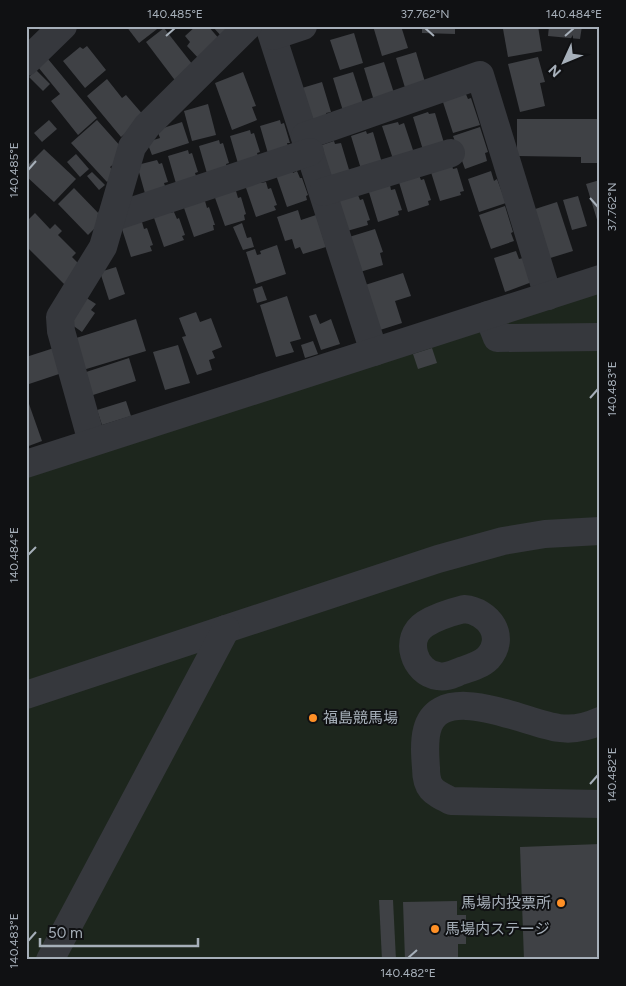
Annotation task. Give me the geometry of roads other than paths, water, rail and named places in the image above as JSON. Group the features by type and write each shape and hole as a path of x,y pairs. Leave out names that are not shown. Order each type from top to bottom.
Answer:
{"street":[{"path":"26,62 63,26"},
{"path":"92,442 61,331 60,317 103,247 132,147 147,126 263,29 303,26"},
{"path":"263,29 307,144 374,352"},
{"path":"111,218 307,144 480,75 548,296"},
{"path":"323,192 451,153"},
{"path":"26,464 600,279"},
{"path":"488,316 497,338 600,337"},
{"path":"26,695 438,559 503,541 545,534 600,531"},
{"path":"50,960 226,629"},
{"path":"600,721 582,728 559,728 469,705 452,706 441,710 434,716 427,728 425,743 426,783 432,790 451,801 600,804"}],"place":[{"name":"福島競馬場","path":"313,718"},
{"name":"馬場内投票所","path":"561,903"},
{"name":"馬場内ステージ","path":"435,929"}]}
